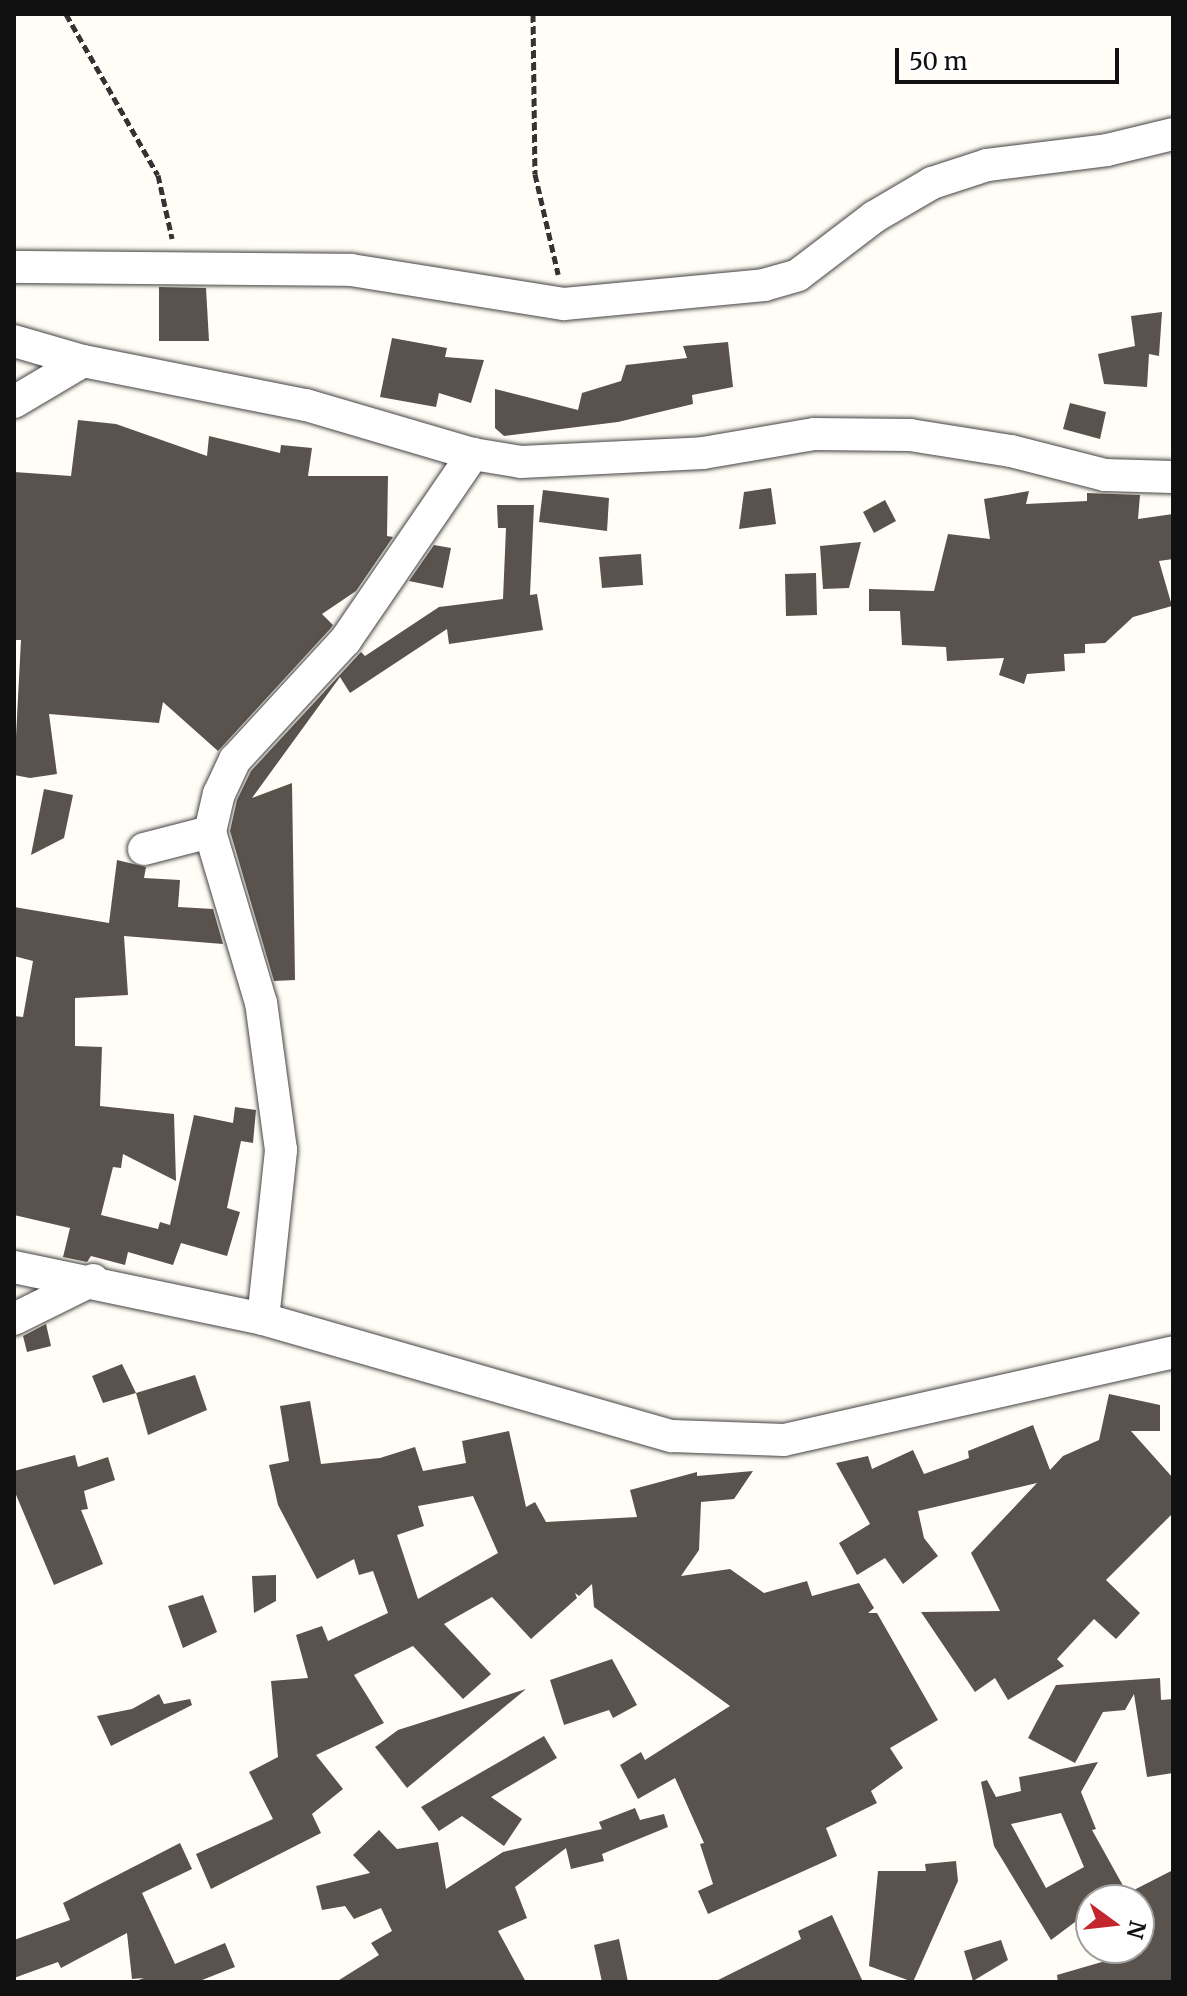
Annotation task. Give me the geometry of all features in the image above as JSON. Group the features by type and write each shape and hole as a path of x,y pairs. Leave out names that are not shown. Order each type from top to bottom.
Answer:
{"street":[{"path":"14,267 351,270 564,304 764,285 798,275 874,217 932,183 987,165 1107,150 1173,134"},
{"path":"14,341 83,361 306,405 473,454 521,462 597,462 703,453 814,434 910,435 1011,451 1105,475 1173,477"},
{"path":"14,402 83,361"},
{"path":"263,1319 281,1150 261,1003 210,832 235,760 345,641 473,454"},
{"path":"144,849 210,832"},
{"path":"14,1267 93,1280 263,1319 672,1436 784,1440 1173,1352"},
{"path":"14,1319 93,1280"}],"path":[{"path":"66,14 158,175 170,210 175,267"},
{"path":"533,14 535,174 564,304"}],"building":[{"path":"159,287 206,288 209,341 159,341"},
{"path":"1162,312 1159,356 1149,354 1147,387 1104,384 1098,354 1135,346 1131,316"},
{"path":"392,338 447,348 445,357 484,360 471,403 439,393 436,407 380,397"},
{"path":"728,342 733,387 692,395 693,404 618,422 504,436 495,428 495,389 578,410 582,393 621,381 626,365 687,358 683,346"},
{"path":"1070,403 1106,412 1100,439 1063,429"},
{"path":"78,420 116,424 207,456 209,436 280,453 281,445 312,448 308,476 388,476 387,536 393,537 356,591 322,614 333,625 330,629 218,751 163,702 159,723 49,714 57,774 30,778 14,775 21,640 14,640 14,472 71,476"},
{"path":"771,488 776,524 739,529 744,492"},
{"path":"543,490 609,498 607,531 539,522"},
{"path":"1029,491 1026,504 1087,501 1087,493 1140,495 1138,519 1173,514 1173,559 1159,561 1172,606 1133,617 1105,643 1085,644 1085,653 1064,654 1065,671 1027,674 1024,684 999,675 1004,658 947,661 946,647 902,645 900,611 869,611 869,589 934,591 948,534 990,539 984,499"},
{"path":"885,500 896,521 874,533 863,512"},
{"path":"497,505 534,505 530,595 537,594 543,630 449,644 447,629 350,693 340,677 252,798 292,783 295,980 274,981 230,831 237,800 251,771 361,652 365,656 439,607 503,599 506,528 498,528"},
{"path":"861,542 849,588 823,589 820,546"},
{"path":"434,545 451,548 443,588 409,581"},
{"path":"641,554 643,585 602,588 599,557"},
{"path":"816,573 817,615 786,616 785,574"},
{"path":"44,789 73,795 64,838 31,855"},
{"path":"117,860 146,867 144,878 180,880 178,907 213,909 223,944 124,936 128,995 75,998 75,1046 102,1047 100,1106 174,1114 176,1181 123,1154 121,1168 113,1167 101,1215 158,1229 160,1222 170,1225 194,1115 233,1123 235,1107 256,1110 253,1143 241,1141 227,1208 240,1212 227,1256 181,1243 173,1265 128,1252 125,1265 91,1256 87,1262 63,1257 70,1228 14,1215 14,1016 23,1017 33,961 14,956 14,907 109,923"},
{"path":"46,1324 51,1346 27,1352 23,1336"},
{"path":"122,1364 136,1393 103,1403 92,1376"},
{"path":"195,1375 207,1410 148,1435 136,1393"},
{"path":"1109,1394 1160,1405 1160,1431 1131,1431 1173,1478 1173,1513 1106,1580 1140,1613 1116,1639 1094,1619 1057,1659 1064,1666 1008,1700 995,1678 975,1692 921,1612 1000,1611 971,1553 1037,1483 918,1511 924,1538 938,1556 903,1584 885,1558 857,1575 839,1543 870,1524 836,1463 868,1456 872,1469 913,1450 924,1474 969,1458 968,1451 1033,1425 1050,1470 1063,1456 1099,1440"},
{"path":"310,1401 321,1464 380,1458 415,1447 423,1471 466,1463 462,1441 509,1431 526,1507 535,1502 546,1522 637,1517 630,1490 697,1472 697,1476 753,1471 734,1499 701,1502 699,1550 681,1576 730,1569 764,1593 807,1581 812,1596 859,1583 874,1608 868,1613 877,1613 938,1720 890,1748 903,1768 871,1791 877,1803 826,1828 837,1856 708,1914 698,1891 713,1884 700,1844 704,1843 675,1778 638,1799 620,1765 641,1752 645,1760 730,1706 594,1607 592,1584 579,1596 575,1593 577,1598 531,1639 492,1597 444,1624 491,1674 463,1699 413,1646 354,1675 384,1723 316,1755 343,1789 312,1814 321,1833 211,1889 196,1854 273,1819 249,1772 278,1757 271,1681 308,1678 296,1635 322,1626 328,1641 388,1613 373,1571 359,1575 354,1559 317,1579 278,1505 269,1465 289,1461 280,1406","holes":["473,1496 498,1553 418,1599 397,1535 424,1526 418,1506"]},
{"path":"75,1455 78,1467 108,1457 115,1480 84,1491 88,1509 81,1510 103,1564 54,1585 14,1490 14,1471"},
{"path":"276,1575 276,1601 254,1613 252,1576"},
{"path":"203,1595 217,1632 183,1648 168,1606"},
{"path":"612,1659 637,1705 613,1718 609,1710 564,1725 550,1680"},
{"path":"1160,1678 1161,1700 1173,1699 1173,1773 1147,1777 1134,1694 1125,1710 1103,1712 1075,1763 1028,1738 1056,1685"},
{"path":"526,1689 407,1788 375,1747 398,1730"},
{"path":"159,1694 164,1704 190,1699 192,1705 111,1746 97,1716 132,1709"},
{"path":"544,1736 557,1758 491,1797 522,1819 504,1846 462,1816 439,1831 421,1807"},
{"path":"1098,1762 1081,1792 1096,1829 1092,1830 1122,1884 1075,1884 1075,1922 1051,1940 994,1846 981,1782 987,1780 996,1797 1021,1791 1019,1777","holes":["1061,1813 1084,1867 1046,1888 1011,1824"]},
{"path":"635,1808 640,1820 664,1814 668,1827 602,1854 604,1861 571,1869 566,1848 515,1887 527,1918 498,1931 526,1982 336,1982 379,1955 371,1943 392,1931 381,1908 354,1919 345,1906 322,1910 316,1886 370,1873 353,1855 379,1830 397,1849 438,1842 446,1889 503,1852 602,1829 599,1822"},
{"path":"180,1843 192,1869 142,1893 175,1964 225,1943 235,1967 197,1982 133,1982 144,1978 132,1979 127,1933 61,1968 58,1962 14,1978 14,1940 70,1920 63,1903"},
{"path":"956,1861 958,1881 913,1982 869,1966 878,1871 926,1871 925,1864"},
{"path":"1173,1870 1173,1982 1058,1982 1057,1975 1095,1964 1155,1964 1155,1884 1146,1884"},
{"path":"832,1915 863,1982 714,1982 801,1939 798,1931"},
{"path":"619,1939 628,1982 602,1982 594,1945"},
{"path":"1001,1940 1008,1960 973,1981 964,1951"}]}
